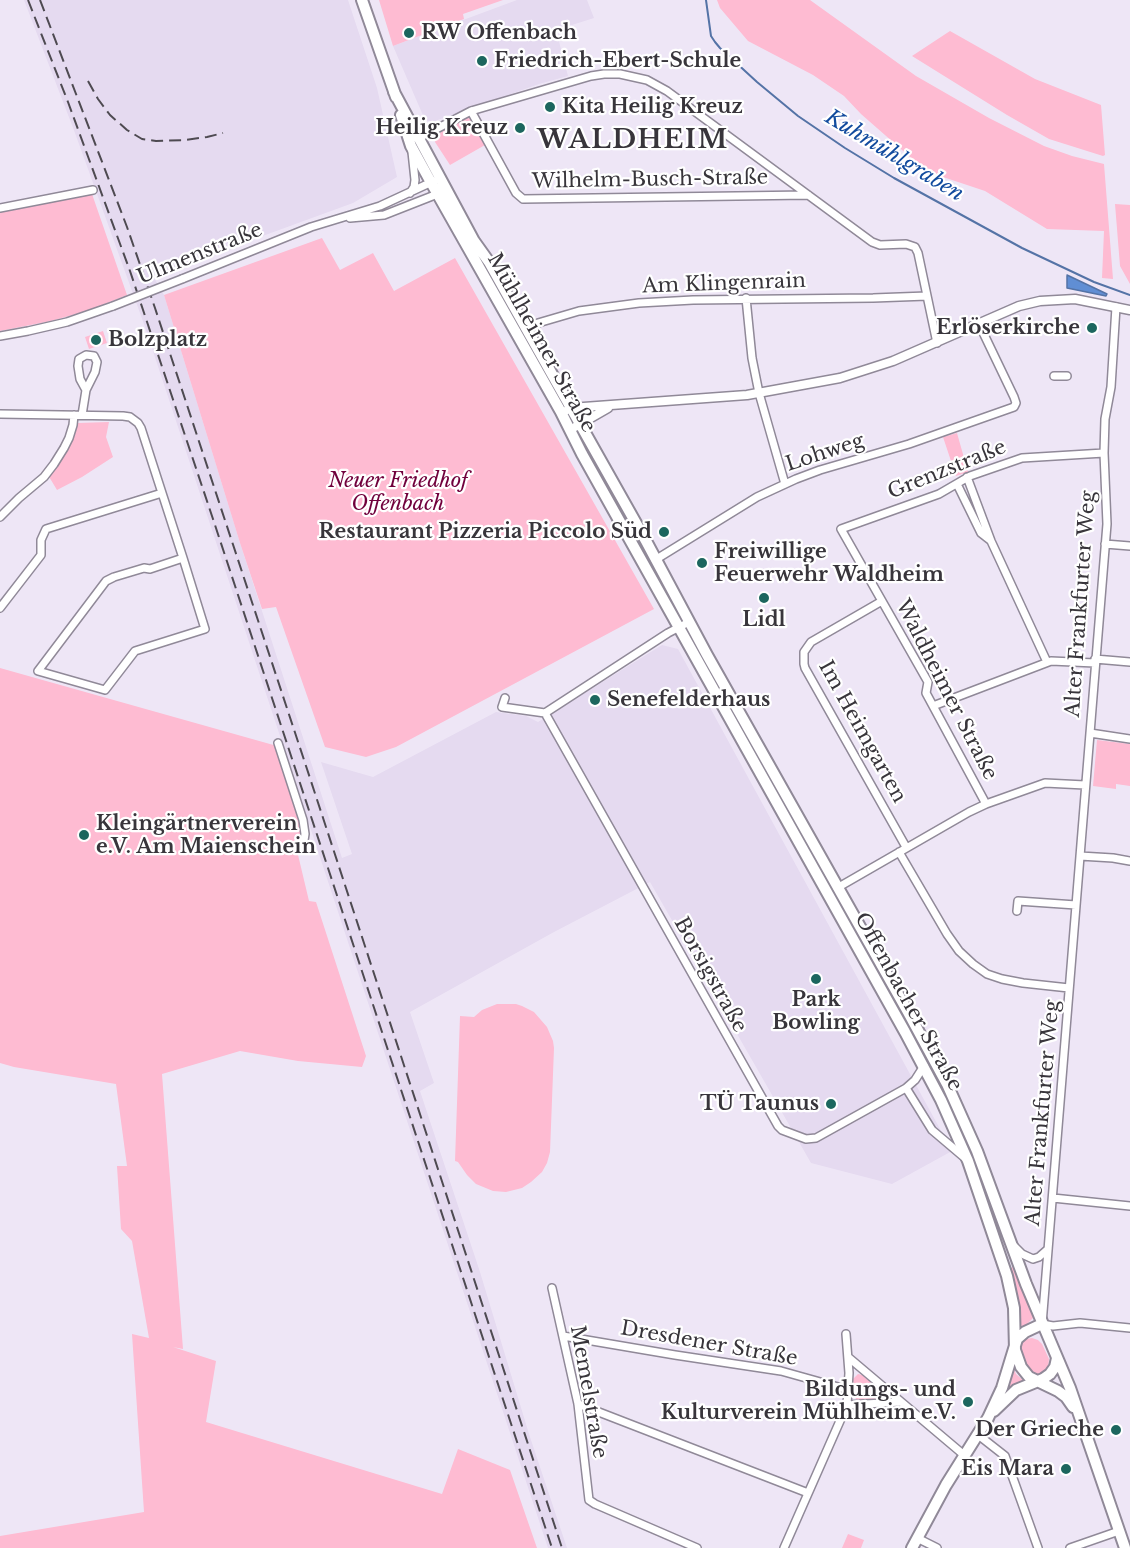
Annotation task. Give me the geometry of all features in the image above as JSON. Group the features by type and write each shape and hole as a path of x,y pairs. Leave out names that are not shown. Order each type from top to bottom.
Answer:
{"main road":[{"name":"Mühlheimer Straße","path":"362,0 394,92 415,142 575,427 677,598"},
{"name":"Mühlheimer Straße","path":"442,192 489,262 526,328 566,410"},
{"name":"Mühlheimer Straße","path":"575,427 578,444 667,606"},
{"name":"Offenbacher Straße","path":"677,598 924,1040 955,1100 1080,1417 1125,1548"},
{"name":"Offenbacher Straße","path":"667,606 941,1100 968,1161 1000,1252 1011,1292 1015,1320 1015,1345 1021,1367 1036,1382 1063,1394 1080,1417"},
{"path":"988,1418 1008,1371 1017,1339 1025,1332 1042,1324"},
{"path":"914,1543 964,1455 988,1418 1016,1390 1050,1374 1057,1358"}],"street":[{"path":"410,193 416,180 415,142 471,111 591,76 616,74 639,77 667,91 875,244 906,244 915,247 937,343"},
{"name":"Wilhelm-Busch-Straße","path":"471,111 516,193 523,199 808,195"},
{"name":"Ulmenstraße","path":"0,336 67,322 113,306 311,227 380,206 436,180"},
{"path":"0,208 93,190"},
{"path":"342,219 384,215 442,192"},
{"name":"Am Klingenrain","path":"526,328 572,313 609,306 666,301 927,296"},
{"path":"746,298 752,358 759,393 785,484"},
{"path":"566,410 759,393 840,378 871,369 937,343 1019,306 1040,301 1075,299 1130,310"},
{"name":"Alter Frankfurter Weg","path":"1042,1324 1105,544 1107,514 1105,414 1111,387 1116,307"},
{"name":"Lohweg","path":"656,560 757,497 785,484 820,470 909,444 1011,408 1016,404 1014,397 979,324"},
{"path":"0,518 11,505 44,477 64,448 95,372 97,362 94,356 86,355 79,359 78,366 80,379 86,390"},
{"path":"1054,376 1067,376"},
{"path":"575,427 611,406"},
{"path":"0,414 123,416 134,419 141,428 183,558 205,629 135,651 105,690 38,671 106,581 183,558"},
{"name":"Grenzstraße","path":"841,529 939,494 967,477 1022,458 1104,453"},
{"path":"967,477 991,541 1047,662"},
{"path":"957,484 981,533 991,541"},
{"path":"0,608 41,555 41,540 46,529 162,493"},
{"name":"Waldheimer Straße","path":"841,529 928,682 926,693 986,804"},
{"path":"1105,544 1130,546"},
{"name":"Im Heimgarten","path":"882,601 811,642 805,649 804,660 805,668 906,847"},
{"path":"505,698 502,707 544,713 689,622"},
{"path":"933,706 1055,660 1130,662"},
{"name":"Borsigstraße","path":"544,713 782,1130 806,1139 816,1138 906,1088 915,1080 924,1066"},
{"path":"1090,733 1130,739"},
{"path":"278,743 303,819 305,834 303,847"},
{"path":"837,888 906,847 986,804 1045,783 1085,785"},
{"path":"899,852 947,934 959,951 973,964 987,974 1002,979 1069,988"},
{"path":"1080,856 1130,861"},
{"path":"1017,911 1018,901 1076,905"},
{"path":"906,1088 932,1131 968,1161"},
{"path":"1053,1198 1130,1206"},
{"path":"1010,1240 1022,1254 1029,1258 1039,1257 1048,1249"},
{"name":"Memelstraße","path":"552,1288 578,1404 590,1502 697,1548"},
{"path":"1042,1324 1053,1326 1080,1323 1130,1328"},
{"path":"784,1548 847,1405 849,1390 846,1334"},
{"name":"Dresdener Straße","path":"562,1336 776,1370 849,1390"},
{"path":"848,1357 964,1455"},
{"path":"847,1405 901,1402"},
{"path":"578,1404 808,1493"},
{"path":"977,1434 1005,1456 1038,1548"},
{"path":"1070,1548 1119,1531"},
{"path":"914,1543 937,1548"}],"shaded area":[{"path":"24,0 348,0 377,88 397,177 353,203 153,276 164,295 240,543 342,858 352,854 321,762 373,777 496,712 526,716 538,722 662,645 678,649 952,1151 892,1184 811,1163 650,882 410,1012 434,1083 420,1091 567,1548 548,1548 145,327"},
{"name":"Friedrich-Ebert-Schule","path":"517,0 587,0 594,18 556,30 568,76 432,122 425,120 393,46"}],"green space":[{"name":"RW Offenbach","path":"379,0 503,0 463,14 464,19 393,46"},
{"path":"717,0 810,0 916,76 989,118 1044,146 1104,164 1113,279 1102,278 1104,231 1047,229 985,191 940,176 918,164 844,96 813,75 748,41 720,8"},
{"path":"950,31 1035,79 1101,105 1105,155 1049,139 912,56"},
{"path":"468,114 485,145 450,165 435,142 437,135"},
{"path":"92,194 127,295 90,310 51,321 0,331 0,212"},
{"path":"1115,204 1130,205 1130,284 1120,266"},
{"name":"Neuer Friedhof Offenbach","path":"322,238 340,270 373,253 394,291 455,258 654,609 396,747 366,757 325,747 276,607 262,609 164,295"},
{"name":"Bolzplatz","path":"103,331 107,343 89,349 85,337"},
{"path":"109,422 106,437 113,457 57,490 48,475 64,455 78,423"},
{"path":"957,433 968,472 956,476 943,437"},
{"path":"0,668 277,746 303,829 299,836 294,838 309,901 316,902 366,1056 362,1067 298,1061 240,1051 162,1074 183,1349 173,1347 216,1361 206,1422 442,1494 458,1449 510,1470 537,1548 0,1548 0,1536 144,1512 132,1334 149,1338 132,1241 121,1229 117,1166 127,1166 116,1084 0,1063"},
{"path":"1097,740 1130,744 1130,786 1116,784 1116,789 1093,786"},
{"path":"497,1004 516,1004 534,1012 547,1027 554,1048 550,1152 547,1163 542,1172 531,1182 522,1188 506,1192 493,1191 476,1184 455,1161 460,1016 474,1017 482,1010"},
{"path":"1013,1267 1034,1317 1020,1331 1019,1303 1011,1268"},
{"path":"1032,1338 1042,1344 1049,1359 1046,1372 1038,1376 1032,1374 1024,1366 1019,1350 1022,1342"},
{"path":"1013,1367 1016,1374 1025,1382 1004,1395"},
{"path":"858,1374 880,1390 879,1399 861,1401 856,1399 853,1379"},
{"path":"848,1534 864,1540 861,1548 842,1548"}],"water":[{"path":"1067,275 1107,294 1106,296 1067,288"}],"waterway":[{"name":"Kuhmühlgraben","path":"706,0 711,36 715,42 757,82 798,116 894,178 1022,248 1094,282 1130,295"}],"railway":[{"path":"28,0 130,271 552,1548"},
{"path":"40,0 127,227 155,308 562,1548"},
{"path":"88,81 110,115 142,139 185,140 223,133"}],"place":[{"name":"RW Offenbach","path":"409,33"},
{"name":"Friedrich-Ebert-Schule","path":"482,61"},
{"name":"Kita Heilig Kreuz","path":"550,107"},
{"name":"Heilig Kreuz","path":"520,128"},
{"name":"Erlöserkirche","path":"1092,328"},
{"name":"Bolzplatz","path":"96,340"},
{"name":"Restaurant Pizzeria Piccolo Süd","path":"664,532"},
{"name":"Freiwillige Feuerwehr Waldheim","path":"702,563"},
{"name":"Lidl","path":"764,598"},
{"name":"Senefelderhaus","path":"595,700"},
{"name":"Kleingärtnerverein e.V. Am Maienschein","path":"84,835"},
{"name":"Park Bowling","path":"816,979"},
{"name":"TÜ Taunus","path":"831,1104"},
{"name":"Bildungs- und Kulturverein Mühlheim e.V.","path":"968,1402"},
{"name":"Der Grieche","path":"1116,1430"},
{"name":"Eis Mara","path":"1066,1469"}],"district":[{"name":"WALDHEIM","path":"633,141"}]}
